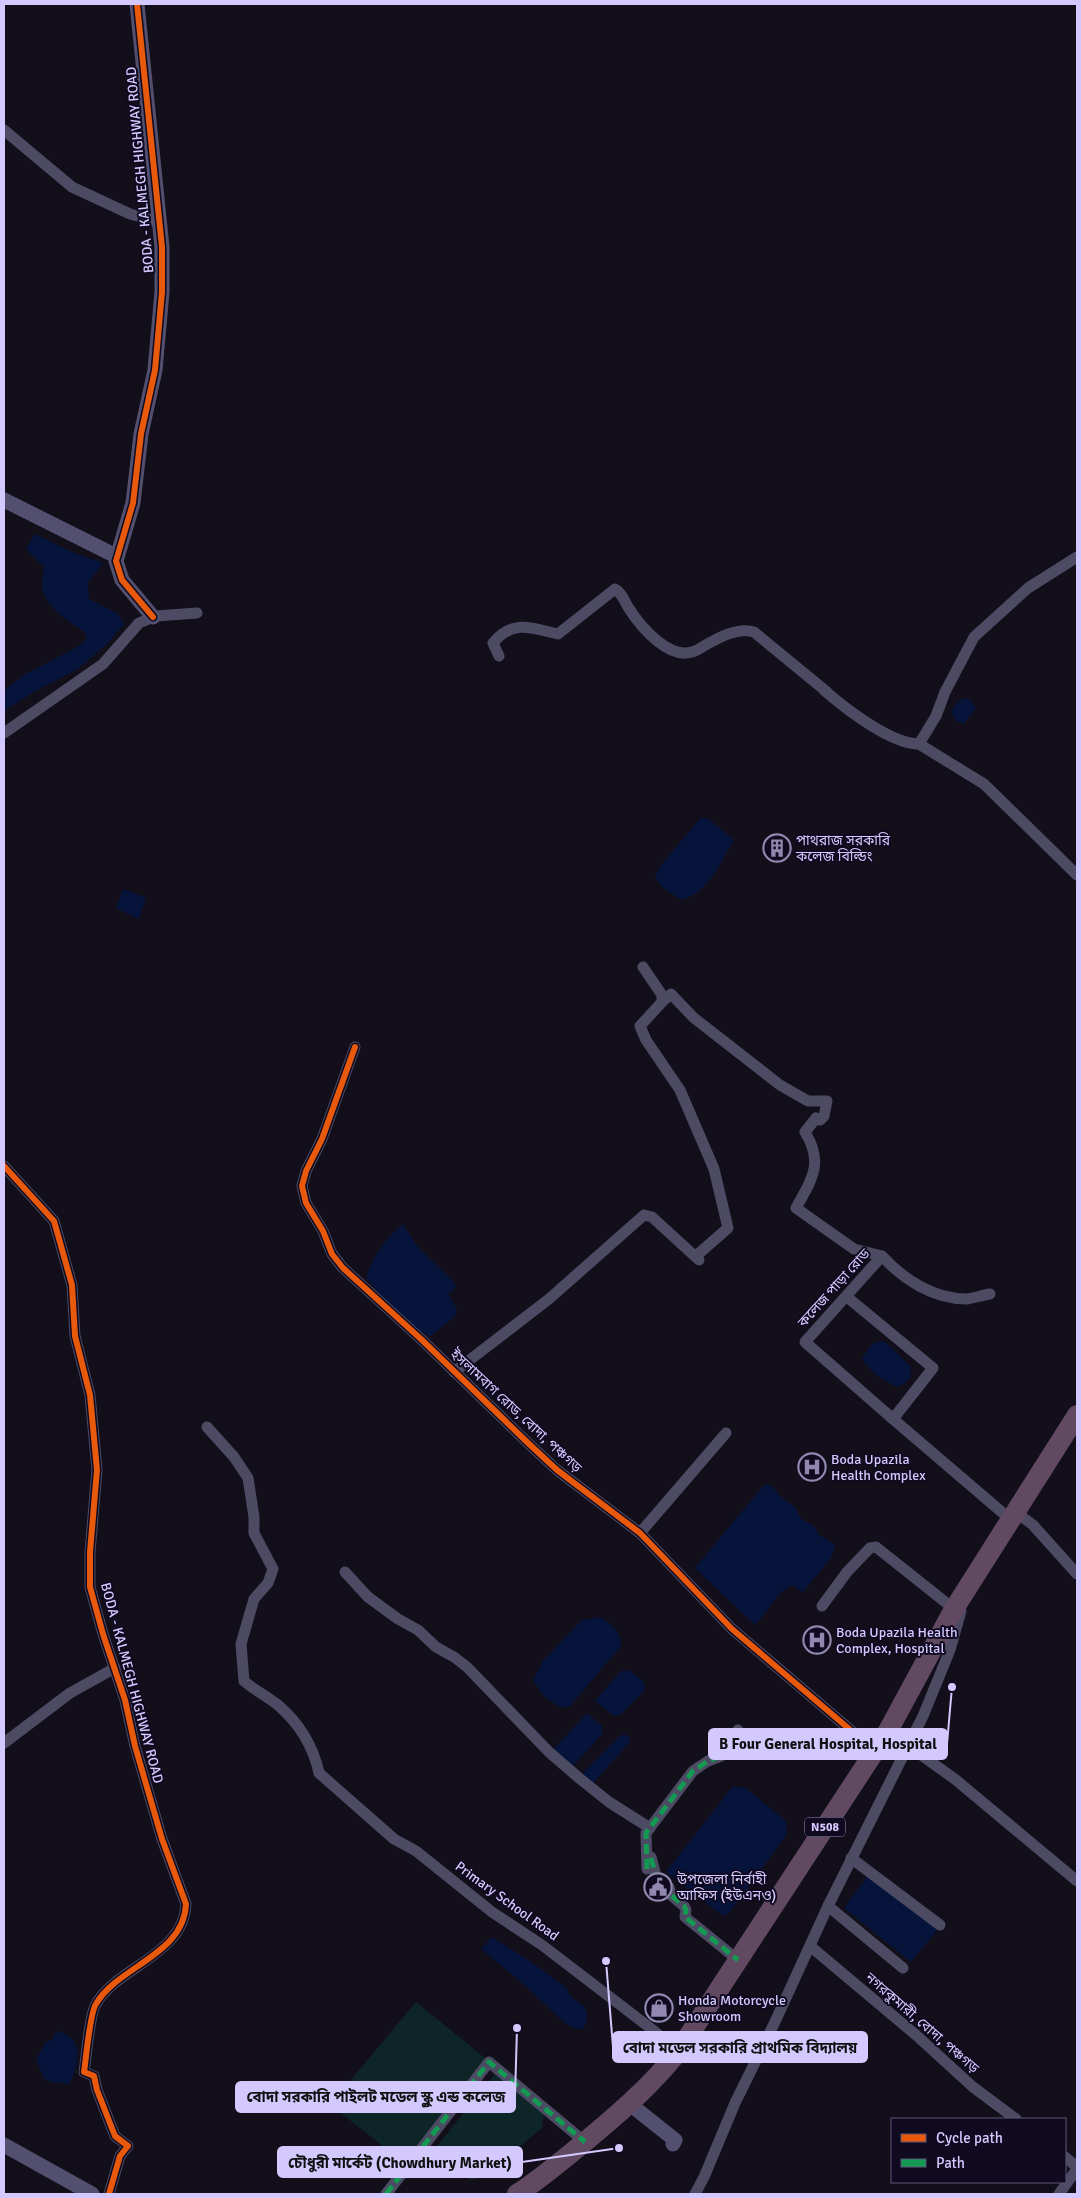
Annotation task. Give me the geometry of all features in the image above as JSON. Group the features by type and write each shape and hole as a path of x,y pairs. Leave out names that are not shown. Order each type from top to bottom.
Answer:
{"highway":[{"name":"N508","path":"517,2194 533,2184 618,2116 654,2080 678,2052 875,1752 954,1609 1077,1415"}],"street":[{"name":"BODA - KALMEGH HIGHWAY ROAD","path":"116,556 133,503 142,434 155,370 162,292 160,222 137,4"},
{"path":"4,130 72,187 130,214 160,222"},
{"path":"4,500 116,556 122,580 153,617"},
{"path":"920,744 936,716 945,692 974,638 1028,588 1077,557"},
{"path":"499,656 493,643 510,628 519,626 558,634 615,588 621,593 627,606 661,645 678,652 692,653 721,637 748,630 754,632 851,714 908,744 920,744 984,784 1077,875"},
{"path":"4,733 103,664 138,623 153,617 197,613"},
{"path":"643,967 662,995 662,1002"},
{"path":"454,1372 549,1299 644,1215 652,1217 698,1258 728,1228 714,1169 680,1090 646,1040 640,1026 671,994 694,1018 780,1085 808,1101 827,1101 824,1116 820,1120 816,1118 805,1132 816,1153 814,1169 807,1190 796,1208 854,1249 882,1256"},
{"name":"ইসলামবাগ রোড, বোদা, পঞ্চগড়","path":"355,1047 322,1139 306,1171 302,1186 306,1203 323,1231 332,1254 343,1268 557,1470 640,1533 732,1629 875,1752"},
{"name":"BODA - KALMEGH HIGHWAY ROAD","path":"4,1166 54,1221 72,1285 76,1336 90,1396 97,1470 90,1552 90,1587 115,1668 162,1839 186,1904 185,1916 180,1926 160,1951 106,1990 94,2005 84,2072 94,2076 97,2090 115,2136 128,2146 120,2156 108,2194"},
{"name":"কলেজ পাড়া রোড","path":"990,1294 968,1299 929,1290 907,1279 895,1270 882,1256 805,1342 893,1419 1013,1516 1033,1525 1077,1574"},
{"name":"কলেজ পাড়া রোড","path":"847,1297 933,1368 893,1419"},
{"name":"Primary School Road","path":"207,1427 234,1457 248,1478 254,1517 254,1533 273,1569 268,1584 254,1599 241,1644 244,1680 254,1691 278,1705 306,1734 316,1757 319,1773 394,1839 416,1851 492,1912 542,1945 653,2030 678,2052"},
{"path":"640,1533 726,1433"},
{"path":"822,1606 847,1572 870,1548 876,1547 954,1609"},
{"path":"345,1572 368,1597 398,1619 418,1630 436,1647 454,1656 467,1667 549,1752 579,1778 609,1802 650,1828"},
{"path":"695,2194 735,2103 828,1906 923,1716 950,1650 967,1590"},
{"path":"4,1743 70,1693 115,1668"},
{"path":"647,1869 646,1833 693,1771 708,1761 721,1756 738,1730"},
{"path":"888,1731 956,1780 1077,1881"},
{"path":"645,1846 650,1854 656,1876 669,1887 671,1895 684,1906 686,1910 685,1917 738,1960"},
{"path":"851,1858 940,1925"},
{"path":"828,1906 903,1968"},
{"name":"নগরকুমারী, বোদা, পঞ্চগড়","path":"810,1946 916,2035 973,2087 1015,2118"},
{"path":"386,2194 489,2062 585,2142"},
{"path":"631,2105 675,2140 672,2144"},
{"path":"4,2145 92,2194"},
{"path":"1059,2194 1077,2168 1066,2158"}],"green space":[{"path":"416,2002 485,2058 404,2162 330,2105"},
{"path":"495,2074 544,2113 542,2128 484,2177 470,2180 433,2151"}],"water":[{"path":"35,534 72,552 103,563 88,583 89,599 118,614 124,624 106,645 78,669 34,692 4,711 4,691 24,675 81,645 87,638 84,631 57,612 46,598 42,583 44,567 26,549"},
{"path":"964,698 970,699 976,708 963,725 961,722 956,721 951,712 957,703"},
{"path":"701,817 709,819 734,840 707,883 692,896 682,900 663,888 655,878 659,868"},
{"path":"123,889 146,898 139,919 116,908"},
{"path":"403,1224 417,1246 455,1283 456,1287 448,1294 457,1309 455,1316 431,1336 413,1327 366,1278 380,1248"},
{"path":"884,1341 911,1367 910,1379 898,1387 877,1375 862,1358 873,1343"},
{"path":"765,1484 772,1486 781,1497 796,1508 800,1518 815,1527 818,1534 835,1545 831,1558 803,1592 792,1585 786,1589 776,1598 755,1625 695,1568"},
{"path":"601,1617 618,1633 621,1646 570,1706 561,1708 544,1696 533,1680 543,1661 582,1620"},
{"path":"629,1670 645,1683 644,1691 620,1715 614,1716 595,1701 621,1671"},
{"path":"587,1713 602,1726 602,1734 575,1764 570,1766 553,1750"},
{"path":"624,1734 629,1737 630,1742 593,1783 584,1778 584,1772"},
{"path":"733,1786 746,1788 786,1821 787,1834 731,1911 723,1916 666,1872"},
{"path":"869,1874 939,1928 911,1962 844,1908"},
{"path":"492,1937 567,1988 568,1993 585,2007 587,2012 587,2019 583,2029 576,2029 565,2023 521,1982 481,1949"},
{"path":"58,2031 71,2038 77,2049 77,2062 69,2084 44,2079 36,2059 46,2042 52,2040 54,2034"}],"marked path":[{"path":"647,1869 646,1833 693,1771 708,1761 721,1756 738,1730"},
{"path":"651,1858 656,1876 669,1887 671,1895 684,1906 686,1910 685,1917 738,1960"},
{"path":"386,2194 489,2062 585,2142"}],"cycle path":[{"path":"137,4 162,247 162,292 155,370 141,434 133,503 116,561 122,580 153,617"},
{"path":"355,1047 322,1139 306,1171 302,1186 306,1203 323,1231 332,1254 343,1268 422,1340 557,1470 640,1533 732,1629 875,1751"},
{"path":"4,1166 54,1221 72,1285 75,1336 90,1395 97,1470 90,1552 90,1587 125,1700 135,1746 162,1839 186,1904 182,1921 174,1936 162,1948 106,1991 94,2009 84,2072 94,2076 97,2090 115,2136 128,2146 120,2156 109,2194"}],"place":[{"name":"পাথরাজ সরকারি কলেজ বিল্ডিং","path":"777,848"},
{"name":"Boda Upazila Health Complex","path":"812,1467"},
{"name":"Boda Upazila Health Complex, Hospital","path":"817,1640"},
{"name":"B Four General Hospital, Hospital","path":"952,1687"},
{"name":"উপজেলা নির্বাহী আফিস (ইউএনও)","path":"658,1887"},
{"name":"বোদা মডেল সরকারি প্রাথমিক বিদ্যালয়","path":"606,1961"},
{"name":"Honda Motorcycle Showroom","path":"659,2008"},
{"name":"বোদা সরকারি পাইলট মডেল স্কুল এন্ড কলেজ","path":"517,2028"},
{"name":"চৌধুরী মার্কেট (Chowdhury Market)","path":"619,2148"}]}
